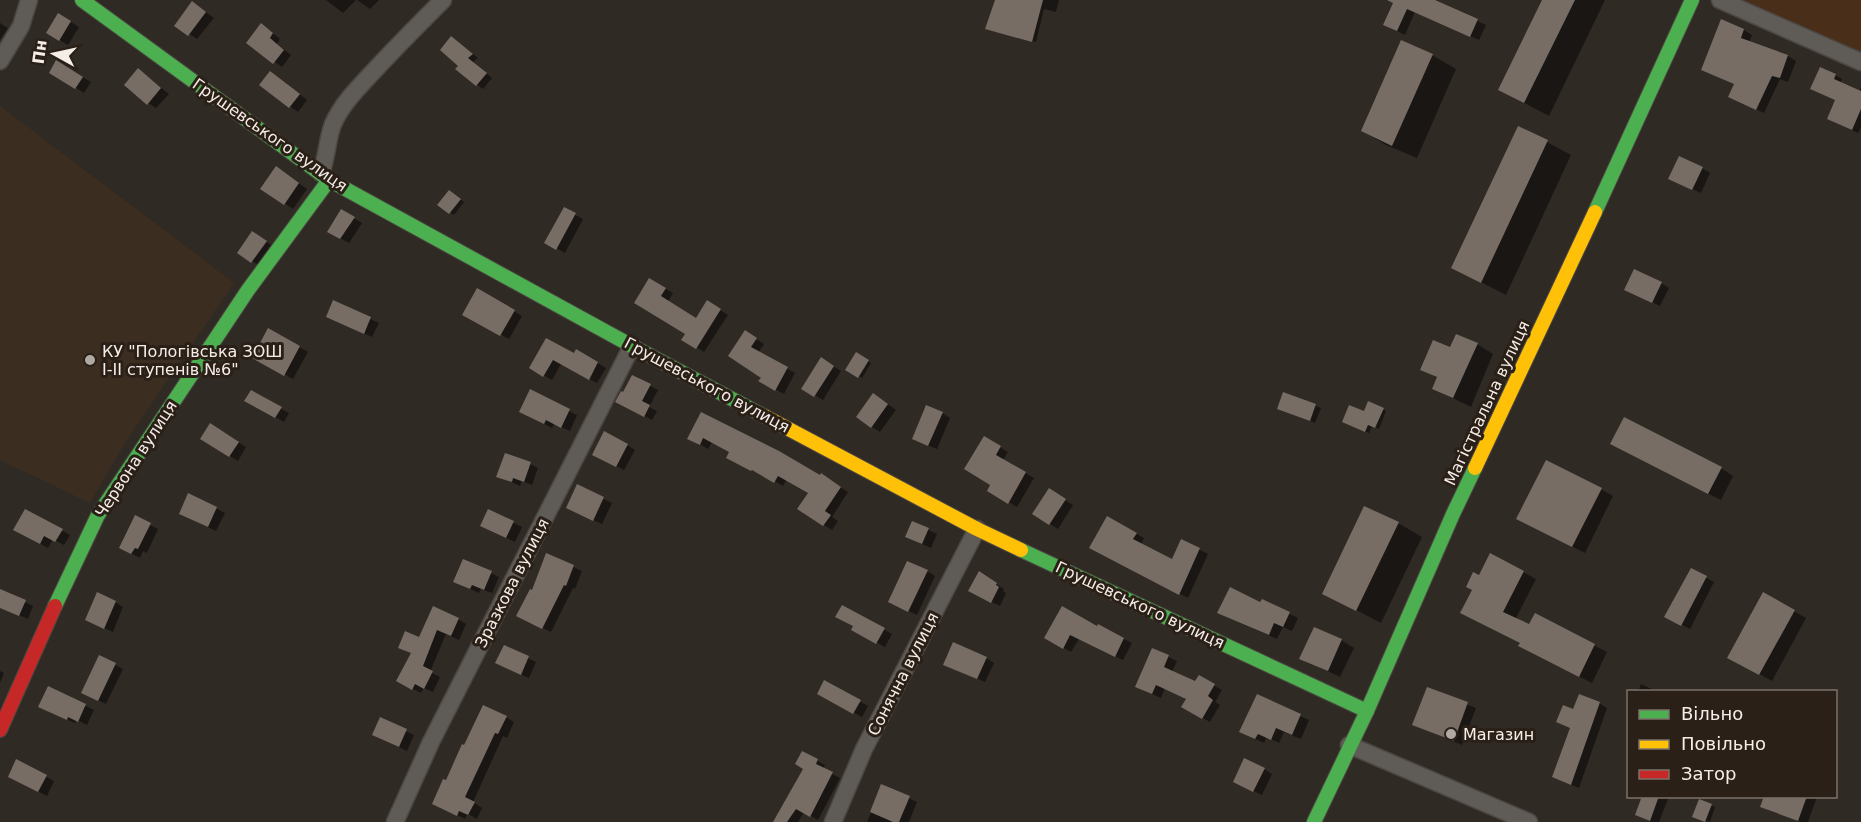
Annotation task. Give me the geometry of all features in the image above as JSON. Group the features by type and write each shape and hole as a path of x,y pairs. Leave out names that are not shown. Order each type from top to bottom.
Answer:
{"street":[{"path":"0,61 21,26 29,0"},
{"name":"Грушевського вулиця","path":"82,0 325,176 632,346 978,529 1366,711"},
{"name":"Червона вулиця","path":"0,730 98,515 325,176 327,145 332,127 348,99 395,47 444,0"},
{"name":"Магістральна вулиця","path":"1314,822 1448,525 1543,326 1692,0"},
{"path":"1720,0 1861,63"},
{"name":"Зразкова вулиця","path":"395,822 431,742 632,346"},
{"name":"Сонячна вулиця","path":"833,822 864,749 978,529"},
{"path":"1349,745 1529,822"}],"shaded area":[{"path":"1744,0 1861,0 1861,53"},
{"name":"КУ \"Пологівська ЗОШ І-ІІ ступенів №6\"","path":"0,106 234,283 128,438 90,503 0,460"}],"building":[{"path":"995,0 1043,0 1032,42 985,29"},
{"path":"1387,0 1435,0 1478,19 1470,37 1407,9 1397,31 1383,25 1393,3"},
{"path":"1542,0 1575,0 1524,103 1498,90"},
{"path":"192,1 206,12 188,36 174,26"},
{"path":"58,13 71,21 59,41 46,33"},
{"path":"1721,19 1744,29 1741,38 1788,55 1780,78 1772,76 1756,110 1728,97 1734,84 1701,70"},
{"path":"261,23 273,33 270,38 284,50 273,64 246,43"},
{"path":"451,36 473,54 468,58 487,73 476,86 455,69 458,66 440,50"},
{"path":"1401,40 1433,54 1392,146 1361,131"},
{"path":"56,60 83,77 75,89 49,73"},
{"path":"1820,67 1836,74 1834,79 1861,91 1861,109 1852,130 1827,119 1835,100 1810,89"},
{"path":"138,68 161,88 147,105 124,85"},
{"path":"270,71 300,94 289,108 259,85"},
{"path":"1518,126 1548,140 1481,283 1451,268"},
{"path":"1679,156 1703,167 1692,190 1668,179"},
{"path":"276,166 299,183 284,205 260,189"},
{"path":"449,190 461,199 449,214 437,205"},
{"path":"564,207 576,213 556,250 544,243"},
{"path":"341,209 355,217 340,239 327,232"},
{"path":"252,231 267,241 251,263 237,253"},
{"path":"1634,269 1662,282 1652,303 1624,290"},
{"path":"649,278 666,288 661,296 696,318 707,300 721,309 696,349 681,340 685,334 634,303"},
{"path":"477,288 515,310 500,336 462,315"},
{"path":"333,300 371,317 364,334 326,317"},
{"path":"268,328 300,346 284,376 252,358"},
{"path":"745,330 757,338 751,347 788,367 775,391 758,381 761,378 728,356"},
{"path":"1456,334 1478,343 1453,398 1432,389 1437,377 1420,370 1433,340 1450,347"},
{"path":"546,338 574,353 576,349 598,362 589,380 553,360 543,377 529,368"},
{"path":"856,352 869,360 858,378 845,370"},
{"path":"821,357 834,366 814,397 801,389"},
{"path":"632,375 651,384 642,401 650,405 644,417 615,402"},
{"path":"530,389 570,409 561,428 546,420 544,424 519,412"},
{"path":"251,390 282,407 275,418 244,401"},
{"path":"1283,392 1316,404 1310,421 1277,409"},
{"path":"873,393 888,404 871,428 856,417"},
{"path":"1368,401 1384,408 1375,428 1368,425 1365,432 1342,422 1349,405 1364,411"},
{"path":"926,405 943,412 928,446 912,439"},
{"path":"701,412 779,451 820,475 821,473 841,487 825,511 831,515 823,526 797,509 808,493 778,476 774,483 726,458 729,452 703,438 700,445 687,439"},
{"path":"1624,417 1722,467 1708,494 1610,444"},
{"path":"210,423 239,442 229,457 200,439"},
{"path":"604,431 628,444 616,467 592,455"},
{"path":"984,436 1001,446 996,455 1026,472 1008,504 987,491 990,485 964,469"},
{"path":"505,453 531,462 524,482 513,478 512,482 496,477"},
{"path":"1546,460 1602,488 1572,547 1516,519"},
{"path":"577,484 604,497 593,521 566,508"},
{"path":"1049,488 1066,499 1049,525 1032,514"},
{"path":"188,493 217,507 208,527 179,514"},
{"path":"1364,506 1399,522 1356,611 1322,594"},
{"path":"25,509 63,529 55,542 44,536 40,544 13,530"},
{"path":"488,509 514,521 506,538 480,526"},
{"path":"135,515 151,523 138,549 135,548 131,554 119,548"},
{"path":"1107,516 1137,533 1133,539 1172,559 1181,539 1200,548 1179,595 1089,548"},
{"path":"912,521 929,528 922,544 905,537"},
{"path":"546,553 574,565 566,586 564,585 542,629 516,616 530,589 532,590"},
{"path":"1490,553 1524,571 1503,612 1529,624 1535,613 1595,644 1579,677 1518,646 1520,643 1460,613 1472,590 1466,587 1473,572 1479,575"},
{"path":"463,559 492,571 484,590 472,585 470,589 453,582"},
{"path":"907,561 928,570 908,612 888,602"},
{"path":"1691,568 1707,576 1681,626 1664,617"},
{"path":"979,571 997,583 999,587 991,603 968,591"},
{"path":"1230,587 1260,602 1262,599 1290,612 1283,627 1274,623 1269,635 1217,613"},
{"path":"0,589 26,600 19,616 0,608"},
{"path":"97,592 116,601 104,629 85,620"},
{"path":"1763,592 1795,610 1759,675 1727,658"},
{"path":"842,605 885,628 876,644 851,630 853,626 835,617"},
{"path":"433,606 459,618 451,636 437,630 423,666 433,671 424,689 415,684 412,690 396,681 411,653 398,648 405,631 419,637"},
{"path":"1062,606 1124,638 1115,657 1070,635 1063,649 1044,638"},
{"path":"1314,627 1342,639 1328,671 1299,659"},
{"path":"953,642 987,657 977,679 943,665"},
{"path":"504,645 529,656 521,675 495,663"},
{"path":"1152,648 1169,655 1164,667 1195,681 1199,675 1215,684 1208,696 1213,700 1202,719 1181,707 1186,699 1156,685 1152,694 1135,687"},
{"path":"99,655 116,663 98,701 81,693"},
{"path":"824,680 861,700 853,714 817,694"},
{"path":"48,686 86,704 78,722 68,717 67,720 38,707"},
{"path":"1427,687 1468,702 1454,741 1412,725"},
{"path":"1257,694 1301,714 1292,735 1276,728 1271,740 1258,734 1255,739 1239,732"},
{"path":"1579,694 1600,702 1571,785 1552,777 1570,728 1556,722 1563,705 1573,709"},
{"path":"483,705 507,716 498,734 495,733 465,797 475,802 468,815 459,811 457,816 432,804"},
{"path":"380,717 407,729 399,747 372,735"},
{"path":"802,751 818,759 816,764 833,772 810,817 796,809 787,822 773,822 803,769 795,764"},
{"path":"1244,758 1265,768 1253,792 1233,782"},
{"path":"16,759 47,775 38,792 8,777"},
{"path":"881,784 910,796 899,822 893,822 870,812"},
{"path":"1641,798 1658,798 1650,821 1635,815"},
{"path":"1763,798 1806,798 1798,821 1760,807"},
{"path":"1699,799 1712,804 1705,822 1692,817"}],"traffic: fast":[{"path":"82,0 329,180 764,416"},
{"path":"1595,212 1692,0"},
{"path":"55,606 98,515 248,290 329,180"},
{"path":"1314,822 1367,711 1475,468"},
{"path":"1021,550 1367,711"}],"traffic: slow":[{"path":"1475,468 1595,212"},
{"path":"764,416 1021,550"}],"traffic: jam":[{"path":"0,730 55,606"}],"place":[{"name":"КУ \"Пологівська ЗОШ І-ІІ ступенів №6\"","path":"90,360"},
{"name":"Магазин","path":"1451,734"}]}
